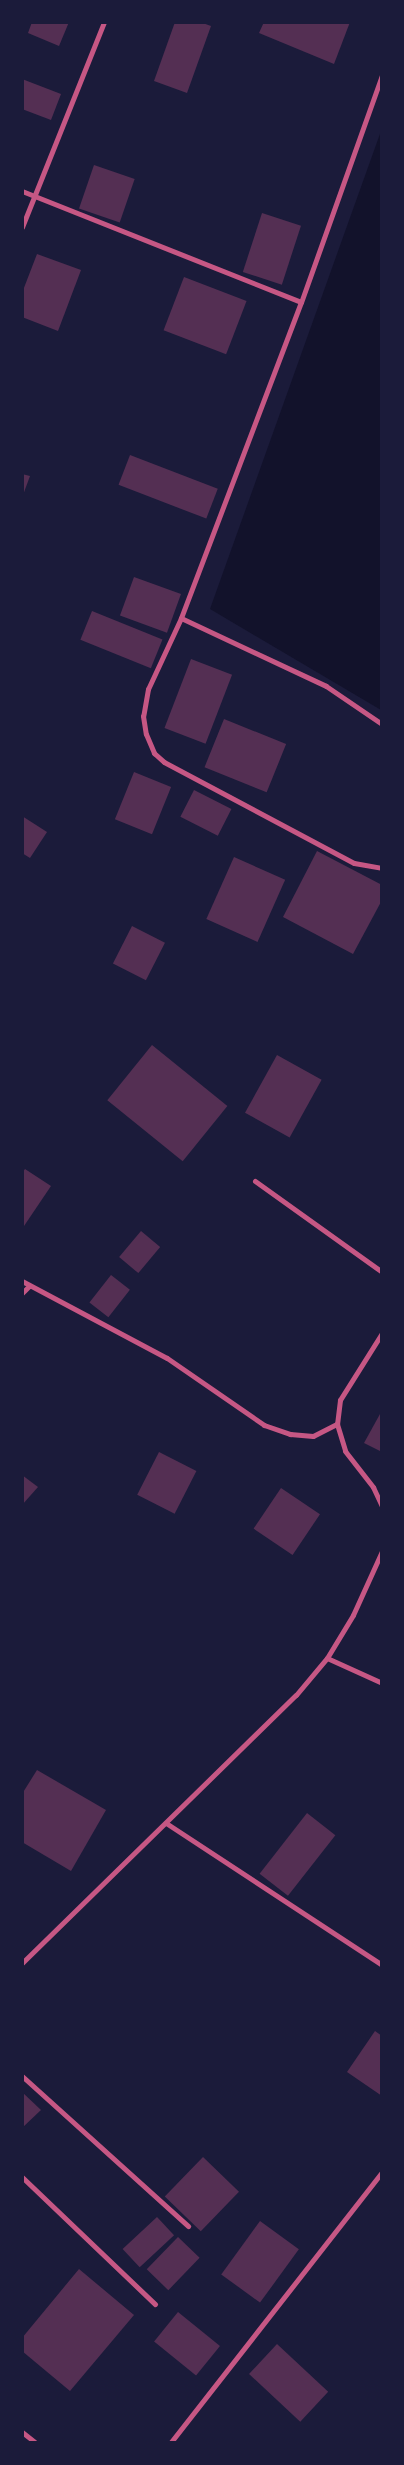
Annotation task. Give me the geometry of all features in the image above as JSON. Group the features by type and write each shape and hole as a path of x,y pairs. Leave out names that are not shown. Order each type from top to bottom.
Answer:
{"street":[{"path":"22,227 104,22"},
{"path":"382,75 301,302 181,618 148,689 143,716 146,734 154,753 164,762 354,863 382,868"},
{"path":"22,191 301,302"},
{"path":"181,618 326,686 382,724"},
{"path":"255,1181 382,1272"},
{"path":"22,1281 167,1358 264,1424 290,1434 313,1436 337,1424"},
{"path":"22,1293 29,1286"},
{"path":"382,1333 340,1400 337,1424 345,1451 374,1487 382,1506"},
{"path":"22,1963 271,1721 327,1658 354,1616 376,1569 382,1551"},
{"path":"327,1658 382,1683"},
{"path":"166,1823 382,1965"},
{"path":"22,2076 188,2226"},
{"path":"171,2442 382,2172"},
{"path":"22,2177 155,2304"},
{"path":"22,2432 35,2442"}],"shaded area":[{"path":"381,131 382,710 210,609"}],"building":[{"path":"32,22 69,22 59,46 28,33"},
{"path":"175,22 200,22 211,26 187,93 154,81"},
{"path":"264,22 350,22 334,64 259,33"},
{"path":"22,79 61,94 51,120 22,109"},
{"path":"94,165 135,179 120,222 79,208"},
{"path":"262,213 301,226 282,285 243,272"},
{"path":"37,254 81,270 58,331 22,317 22,293"},
{"path":"184,277 247,301 226,354 164,330"},
{"path":"130,455 218,489 206,519 119,485"},
{"path":"22,474 30,476 23,495 22,495"},
{"path":"134,577 181,594 167,633 120,616"},
{"path":"92,611 162,639 151,668 80,640"},
{"path":"191,659 232,675 206,744 164,728"},
{"path":"224,719 286,744 267,792 205,767"},
{"path":"134,772 171,787 152,834 115,819"},
{"path":"194,790 231,809 218,836 180,817"},
{"path":"22,816 47,832 30,858 22,853"},
{"path":"317,851 382,885 382,900 353,954 283,917"},
{"path":"234,857 285,880 258,942 206,919"},
{"path":"132,926 165,943 146,980 113,963"},
{"path":"152,1045 227,1106 183,1161 107,1100"},
{"path":"277,1055 322,1080 290,1137 245,1113"},
{"path":"25,1169 51,1186 24,1226 22,1173"},
{"path":"141,1231 160,1247 138,1273 119,1257"},
{"path":"111,1275 130,1290 108,1317 89,1303"},
{"path":"380,1414 382,1415 382,1452 364,1443"},
{"path":"159,1452 196,1471 175,1514 137,1495"},
{"path":"22,1475 38,1487 22,1505"},
{"path":"281,1488 320,1514 293,1555 254,1529"},
{"path":"37,1770 106,1810 71,1871 22,1842 22,1794"},
{"path":"307,1813 335,1835 288,1896 260,1874"},
{"path":"375,2031 382,2036 382,2096 347,2072"},
{"path":"22,2092 41,2110 22,2128"},
{"path":"203,2157 239,2192 201,2231 165,2197"},
{"path":"157,2217 174,2235 140,2267 123,2249"},
{"path":"260,2221 299,2249 260,2303 221,2274"},
{"path":"178,2237 200,2258 168,2290 147,2269"},
{"path":"79,2269 134,2315 70,2391 22,2351 22,2338"},
{"path":"178,2312 220,2346 196,2376 154,2342"},
{"path":"277,2344 328,2392 300,2422 249,2374"}]}
